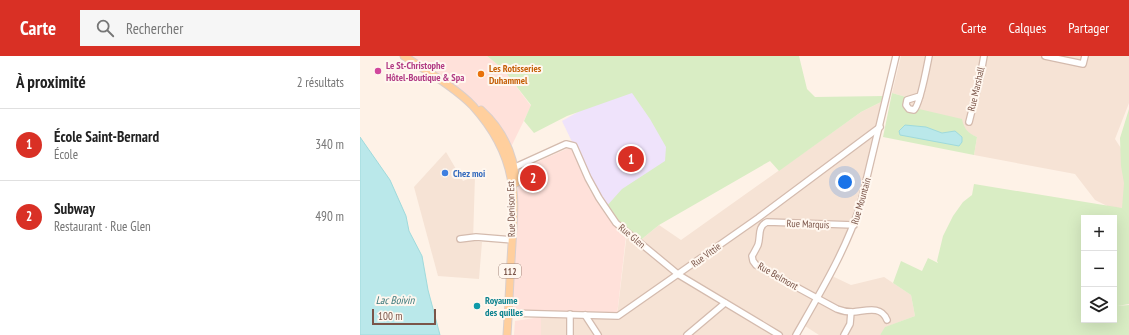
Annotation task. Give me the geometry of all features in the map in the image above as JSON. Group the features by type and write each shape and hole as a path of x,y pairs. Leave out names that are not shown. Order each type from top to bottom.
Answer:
{"main road":[{"name":"Rue Denison Est","path":"404,56 483,112 501,134 509,148 516,183 513,208 507,335"}],"street":[{"name":"Rue Mountain","path":"796,335 818,298 845,246 854,225 880,127 896,56"},
{"path":"920,96 929,56"},
{"name":"Rue Marshall","path":"969,122 984,56"},
{"path":"1045,56 1083,64 1085,56"},
{"name":"Rue Vittie","path":"508,313 618,316 679,275 764,214 880,127"},
{"name":"Rue Glen","path":"512,168 566,144 574,146 588,178 599,198 616,223 679,275 779,335"},
{"name":"Rue Marquis","path":"763,224 767,222 854,225"},
{"name":"Rue Belmont","path":"763,224 760,229 758,244 752,256 753,261 756,265 818,298"},
{"path":"460,239 476,237 512,240"},
{"path":"818,298 837,309 851,312 875,310 884,315 887,320"},
{"path":"687,335 725,303"},
{"path":"844,335 850,324 851,312"},
{"path":"570,314 570,335"},
{"path":"585,315 598,335"}],"shaded area":[{"path":"409,56 487,56 503,69 531,106 511,147 482,108"},
{"path":"901,56 1129,56 1129,103 1115,139 1128,159 1128,216 1095,200 1075,174 974,155 977,137 970,134 963,126 917,112 912,114 907,112 903,103 906,97 892,93"},
{"path":"634,80 690,172 616,223 599,198 562,121"},
{"path":"883,101 850,225 798,335 541,335 541,317 617,316 627,233 637,243 659,225 681,240 861,112"},
{"path":"571,147 589,189 601,207 626,236 617,315 510,311 519,170"},
{"path":"446,152 463,181 475,176 473,241 482,242 479,279 438,276 414,187"},
{"path":"832,276 851,285 884,277 911,295 915,316 886,327 880,335 819,335 805,326"},
{"path":"541,317 541,335 514,335 515,321"}],"green space":[{"path":"487,56 799,56 807,89 815,97 884,96 883,101 861,112 779,171 770,161 659,225 637,243 605,208 622,189 665,161 666,147 650,119 632,93 567,116 534,133 524,121 531,105 503,69"},
{"path":"892,93 906,97 903,103 907,111 911,113 914,113 919,109 962,119 967,130 977,137 974,155 883,137"},
{"path":"1129,109 1129,304 1117,306 1129,305 1129,335 880,335 885,327 915,316 911,295 893,283 901,261 922,271 928,258 938,263 937,261 943,236 953,216 963,202 972,195 974,184 1122,208 1124,183 1121,166 1120,138"}],"water":[{"path":"905,125 926,127 942,133 955,131 962,137 962,142 959,146 900,135 899,131"},
{"name":"Lac Boivin","path":"360,137 390,180 406,216 409,231 422,256 428,290 440,335 360,335"}],"place":[{"name":"Le St-Christophe Hôtel-Boutique & Spa","path":"378,71"},
{"name":"Les Rotisseries Duhammel","path":"481,74"},
{"name":"École Saint-Bernard","path":"631,159"},
{"name":"Chez moi","path":"445,173"},
{"name":"Subway","path":"533,178"},
{"name":"Royaume des quilles","path":"477,306"}]}
